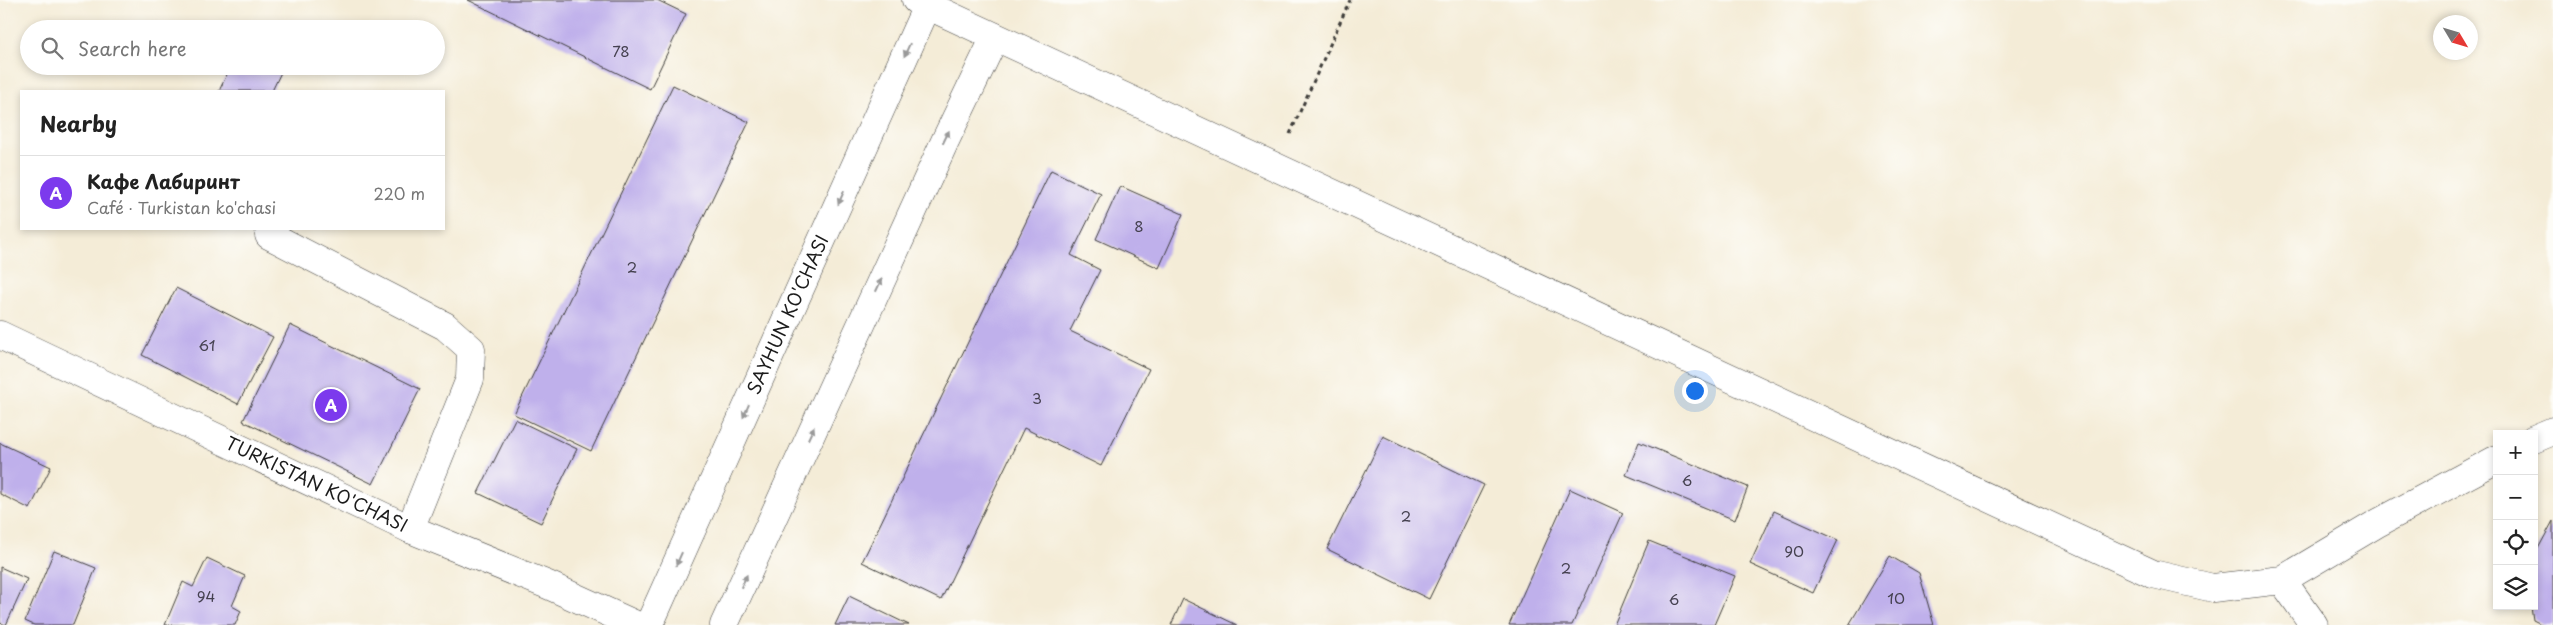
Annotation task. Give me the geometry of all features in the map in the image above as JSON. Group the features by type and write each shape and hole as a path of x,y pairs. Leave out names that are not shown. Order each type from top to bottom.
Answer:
{"street":[{"path":"922,3 2153,574 2213,588 2282,580 2376,524 2493,461"},
{"name":"SAYHUN KO'CHASI","path":"650,625 922,3"},
{"path":"724,625 944,140 995,37"},
{"path":"269,235 445,326 472,349 470,379 410,529"},
{"name":"TURKISTAN KO'CHASI","path":"0,335 410,529 548,585 636,625"},
{"path":"2538,437 2553,431"},
{"path":"2282,580 2314,625"}],"path":[{"path":"1275,167 1350,0"}],"building":[{"path":"468,0 657,0 686,14 650,89"},
{"path":"227,75 280,75 272,90 219,90"},
{"path":"673,85 749,122 591,451 514,414"},
{"path":"1051,170 1101,194 1071,255 1100,270 1070,331 1149,369 1101,466 1024,428 941,600 862,562"},
{"path":"1120,186 1183,214 1159,268 1096,239"},
{"path":"176,288 273,337 238,404 142,355"},
{"path":"290,325 420,389 373,484 243,421"},
{"path":"515,419 577,449 541,523 478,493"},
{"path":"1383,436 1484,485 1429,599 1327,549"},
{"path":"1639,442 1748,487 1735,520 1626,475"},
{"path":"0,443 51,467 30,509 0,494"},
{"path":"1570,489 1623,513 1572,625 1509,625"},
{"path":"1774,511 1838,540 1813,593 1750,564"},
{"path":"2553,521 2553,625 2543,625 2533,620 2532,610 2538,610 2538,549"},
{"path":"1649,541 1735,576 1714,625 1614,625"},
{"path":"54,551 96,568 73,625 34,625 25,621"},
{"path":"1890,556 1919,573 1934,625 1849,625"},
{"path":"207,558 245,576 232,606 241,611 235,625 165,625 183,582 193,587"},
{"path":"0,567 27,579 6,625 0,623"},
{"path":"849,596 909,625 835,625"},
{"path":"1183,599 1237,625 1171,625"}],"place":[{"name":"Кафе Лабиринт","path":"331,405"}]}
